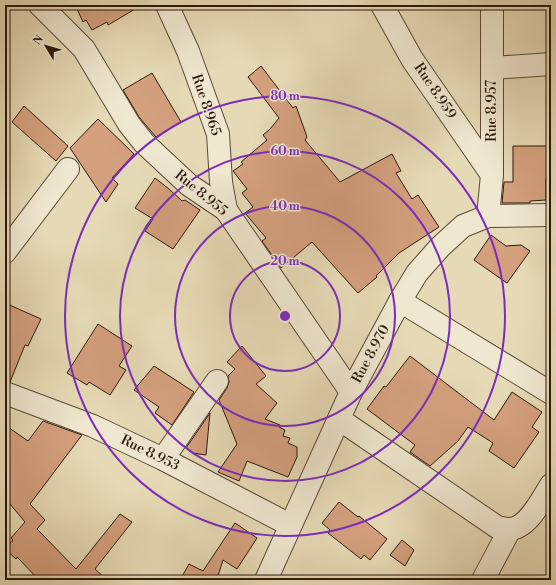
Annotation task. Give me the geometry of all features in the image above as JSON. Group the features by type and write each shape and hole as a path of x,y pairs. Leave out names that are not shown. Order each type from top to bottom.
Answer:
{"street":[{"name":"Rue 8.955","path":"40,5 84,49 129,124 144,143 189,185 226,210 351,392"},
{"name":"Rue 8.965","path":"167,5 188,51 218,134 221,182 226,210"},
{"name":"Rue 8.959","path":"382,5 412,59 492,175"},
{"name":"Rue 8.957","path":"488,216 492,175 492,5"},
{"path":"492,68 551,64"},
{"path":"5,252 68,169"},
{"name":"Rue 8.970","path":"266,580 351,392 400,301 417,273 440,247 463,226 488,216 551,215"},
{"path":"400,301 551,393"},
{"path":"163,459 217,381"},
{"name":"Rue 8.953","path":"5,392 93,426 163,459 290,525"},
{"path":"339,419 497,527 510,529 522,525 530,518 551,485"},
{"path":"483,580 510,529"}],"building":[{"path":"78,5 142,5 108,25 107,22 92,30 86,20 83,22 77,9 79,8"},
{"path":"261,66 293,108 296,106 307,137 305,140 340,182 392,154 401,171 396,173 412,199 418,195 439,227 399,253 376,276 377,277 358,293 312,242 281,268 262,241 266,238 245,213 253,207 242,193 247,189 233,171 243,164 241,162 267,140 263,135 279,118 248,77"},
{"path":"152,73 181,122 156,137 139,117 123,90"},
{"path":"24,106 68,146 56,161 12,122"},
{"path":"98,119 134,154 112,178 118,184 106,202 70,148"},
{"path":"513,146 551,146 551,179 546,179 546,200 530,201 530,203 502,203 504,182 513,182"},
{"path":"155,178 182,201 185,200 200,210 173,249 145,231 153,219 135,208"},
{"path":"491,235 506,246 521,245 530,251 507,283 474,260"},
{"path":"5,303 41,319 28,346 25,345 10,382 5,381"},
{"path":"98,324 132,346 119,366 126,370 110,395 89,382 87,385 67,373"},
{"path":"242,346 266,376 256,384 277,403 265,419 280,425 279,427 285,430 283,436 290,438 288,443 297,447 297,457 288,477 247,461 239,481 218,472 237,444 219,400 227,388 229,382 228,376 235,369 227,362"},
{"path":"410,356 494,420 512,392 542,412 532,427 539,432 514,468 489,451 493,443 468,427 458,441 430,466 410,452 415,445 367,409 384,386 386,387"},
{"path":"154,366 194,392 172,425 155,413 159,407 134,390"},
{"path":"210,413 206,455 192,453 186,448"},
{"path":"43,421 82,435 30,504 45,520 37,529 76,569 120,514 132,522 95,569 107,580 39,580 17,557 16,559 5,549 13,540 11,538 25,522 5,498 5,425 28,441"},
{"path":"339,502 387,539 370,560 364,555 361,559 328,533 330,530 322,523"},
{"path":"235,523 257,538 237,569 223,560 217,579 220,580 180,580 189,564 203,571"},
{"path":"402,540 414,550 405,566 390,555"}]}
